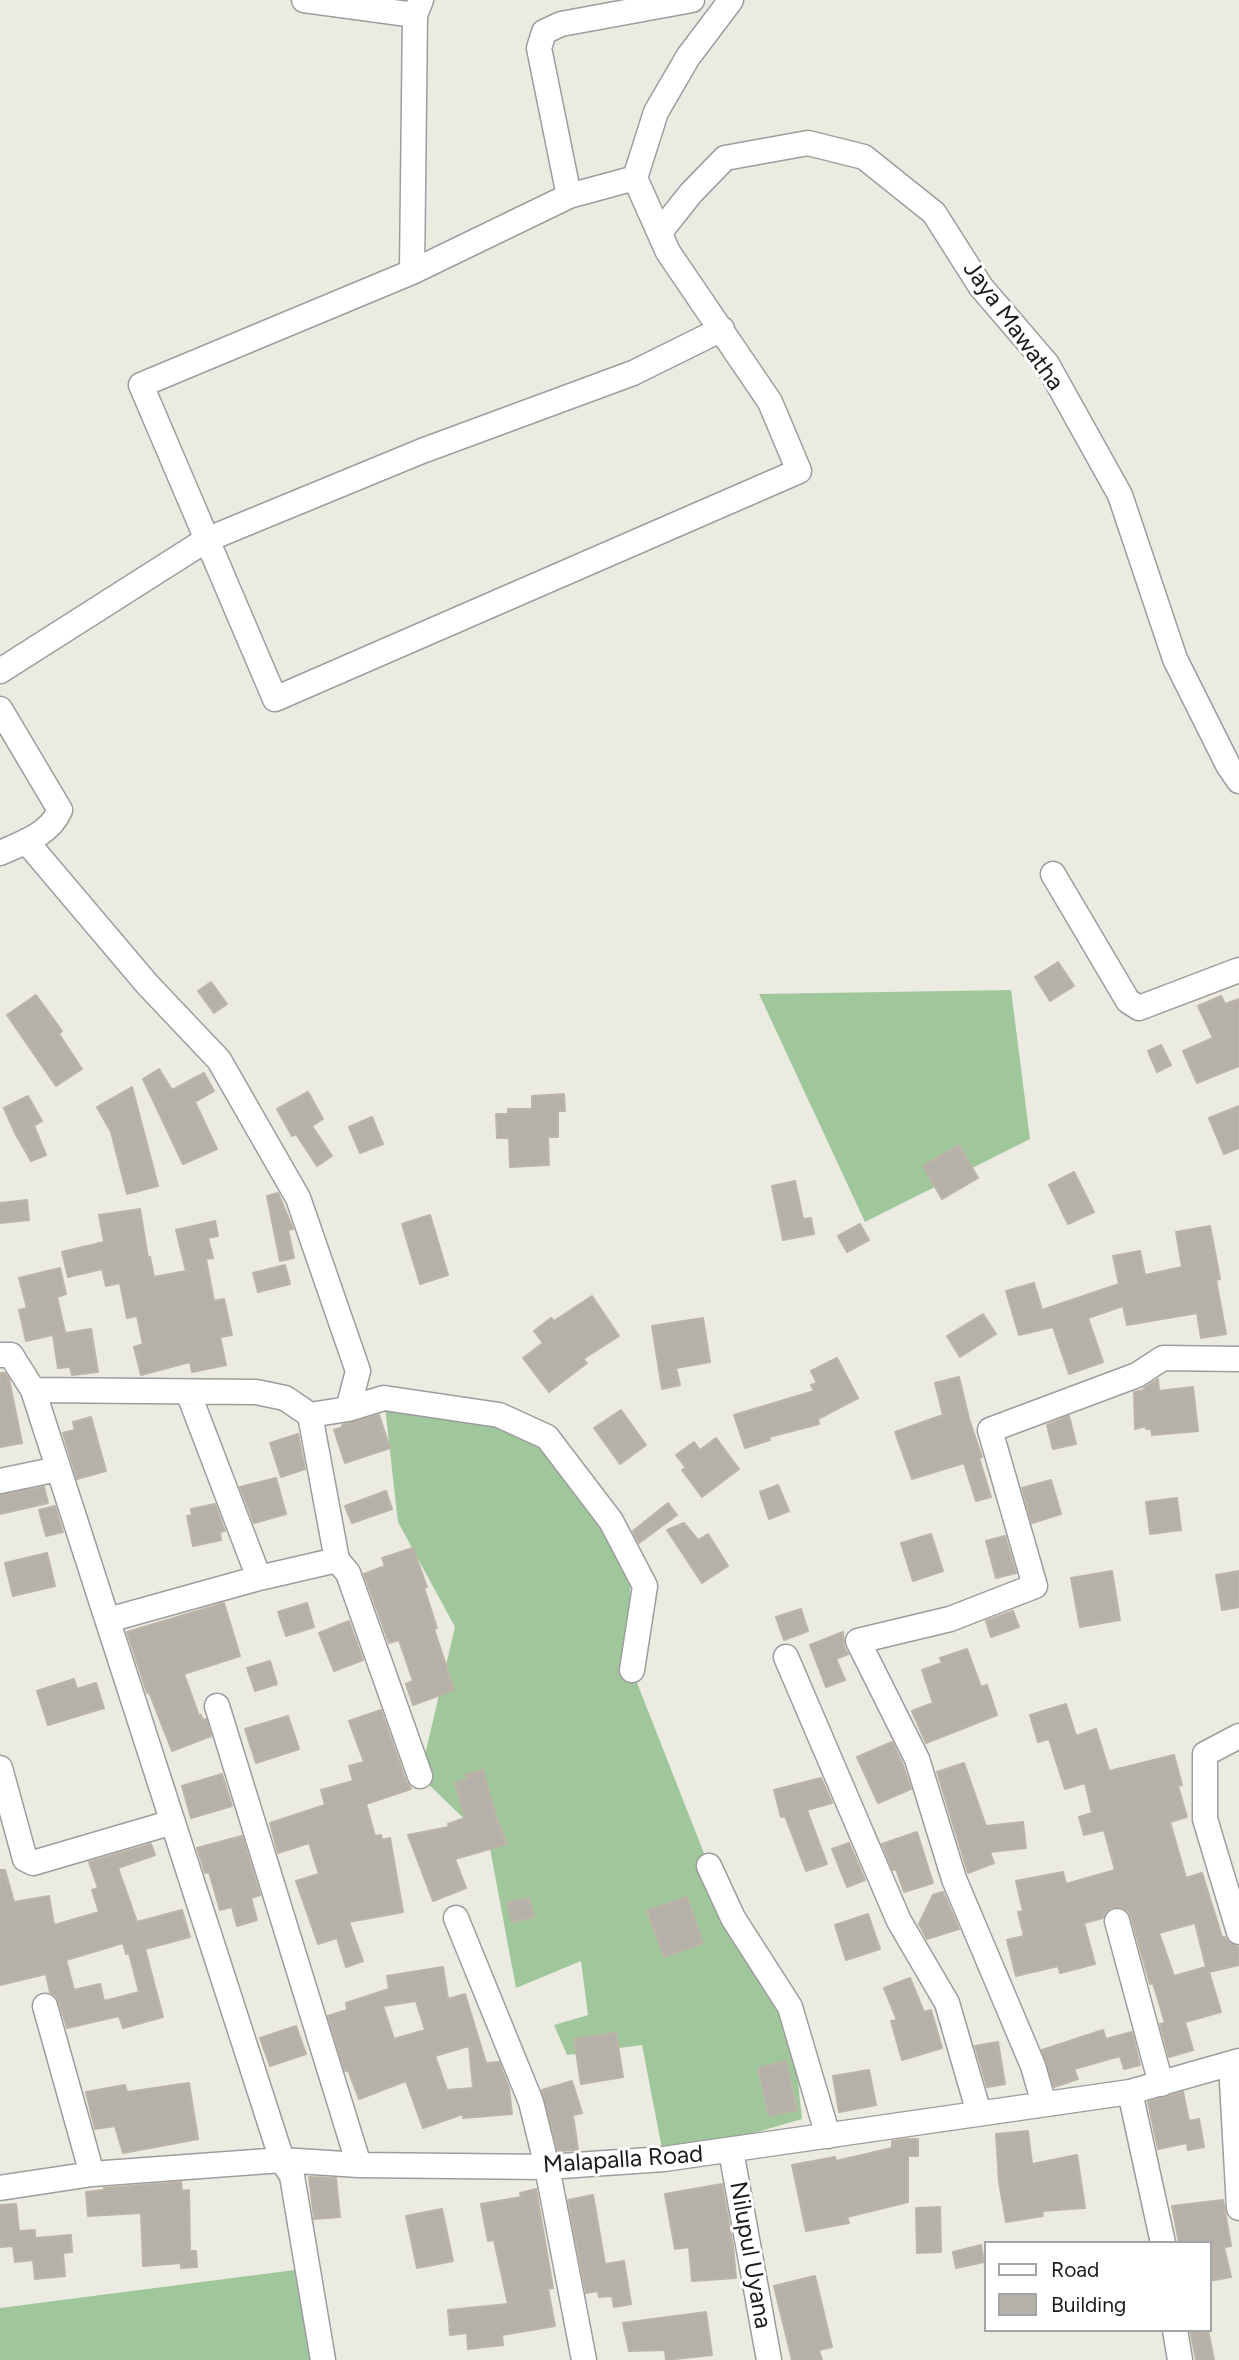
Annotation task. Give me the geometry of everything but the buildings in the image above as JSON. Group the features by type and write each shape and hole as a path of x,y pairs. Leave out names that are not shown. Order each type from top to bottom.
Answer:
{"street":[{"path":"304,0 418,8 412,272"},
{"path":"569,197 540,48 544,32 561,24 692,0"},
{"path":"635,178 569,197 412,272 141,386 275,699 799,471 770,402 668,252 635,178 656,112 688,57 731,0"},
{"name":"Jaya Mawatha","path":"660,232 691,193 725,158 808,143 864,157 934,213 981,287 1046,364 1120,495 1175,659 1228,765 1239,780"},
{"path":"0,671 206,540 422,451 633,373 722,329"},
{"path":"0,709 60,810 54,824 0,853"},
{"path":"26,841 147,984 219,1060 298,1198 358,1371 348,1409"},
{"path":"1053,874 1128,1001 1139,1008 1239,970"},
{"path":"0,1355 11,1355 33,1390 282,2160 292,2176 323,2360"},
{"path":"1044,2104 1033,2066 954,1879 917,1759 858,1641 950,1619 1035,1586 990,1430 1137,1374 1163,1359 1239,1359"},
{"path":"33,1390 256,1392 285,1398 310,1415 348,1409 384,1398 499,1415 547,1437 611,1521 645,1586 632,1670"},
{"path":"188,1392 259,1578"},
{"path":"310,1415 337,1560 348,1573 419,1776"},
{"path":"0,1481 58,1469"},
{"path":"108,1620 259,1578 337,1560"},
{"path":"786,1657 899,1921 947,2003 979,2113"},
{"path":"218,1706 359,2165"},
{"path":"1239,1736 1205,1754 1205,1819 1239,1932"},
{"path":"0,1768 25,1859 33,1863 173,1822"},
{"path":"709,1866 733,1918 790,2007 828,2136"},
{"path":"456,1918 531,2102 548,2166 584,2360"},
{"path":"1117,1921 1161,2084"},
{"path":"45,2006 92,2174"},
{"path":"1235,2063 1239,2207"},
{"name":"Malapalla Road","path":"0,2188 92,2174 282,2160 359,2165 548,2166 664,2160 1130,2092 1235,2063"},
{"path":"1130,2092 1163,2241"},
{"name":"Nilupul Uyana","path":"731,2151 769,2360"},
{"path":"1175,2332 1180,2360"}],"green space":[{"path":"1011,990 1030,1139 865,1222 759,994"},
{"path":"384,1398 547,1437 629,1556 632,1670 709,1866 790,2007 802,2119 664,2159 642,2045 567,2055 554,2025 588,2015 581,1961 516,1988 489,1843 420,1776 455,1627 398,1522"},
{"path":"318,2267 332,2360 0,2360 0,2308"}]}
